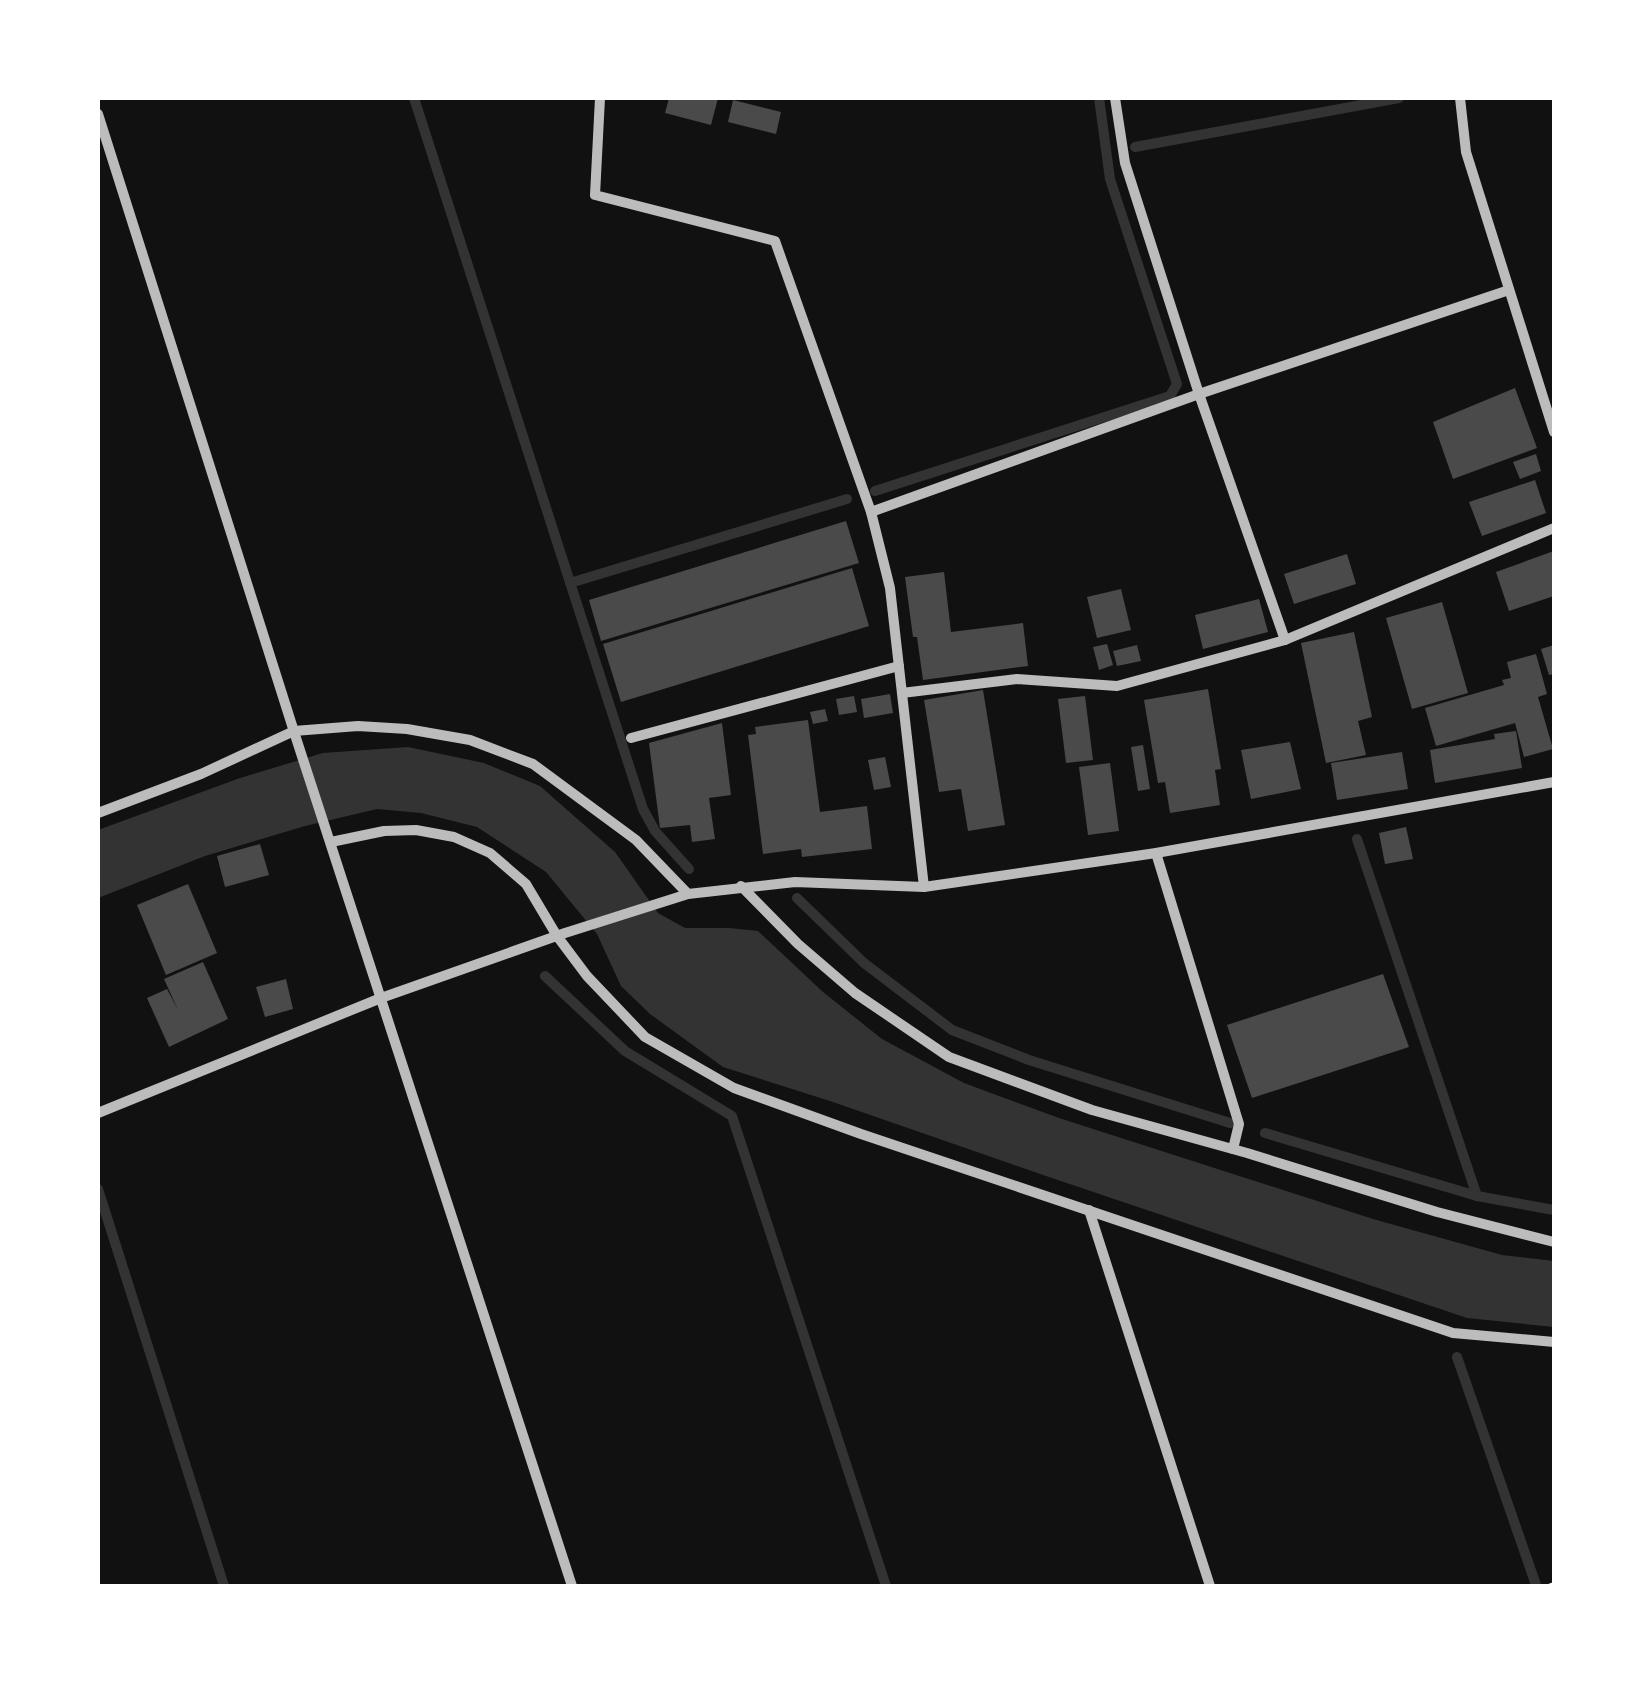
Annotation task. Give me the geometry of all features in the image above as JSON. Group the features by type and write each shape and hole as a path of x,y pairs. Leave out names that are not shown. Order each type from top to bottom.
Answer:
{"street":[{"path":"600,98 595,195 775,241 870,512 890,588 924,887"},
{"path":"1115,98 1125,164 1199,394 1285,640"},
{"path":"1460,98 1466,152 1554,432"},
{"path":"98,114 295,736 572,1586"},
{"path":"870,512 1199,394 1509,290"},
{"path":"902,693 1017,679 1116,686 1285,640 1554,528"},
{"path":"630,738 899,666"},
{"path":"98,813 295,736 358,726 408,729 470,740 533,764 636,840 684,895"},
{"path":"98,1114 381,998 684,895 795,882 924,887 1156,853 1554,782"},
{"path":"329,836 416,830 454,837 490,853 526,884 587,976 644,1037 734,1088 1453,1333 1554,1342"},
{"path":"1156,853 1239,1124 1233,1150"},
{"path":"741,886 798,944 856,994 949,1057 1092,1110 1437,1212 1554,1242"},
{"path":"1089,1210 1210,1586"}],"shaded area":[{"path":"408,747 484,763 540,786 615,852 658,913 685,928 758,931 823,992 882,1039 964,1083 1059,1118 1373,1219 1502,1255 1554,1261 1554,1327 1467,1318 723,1067 650,1014 621,986 597,934 546,872 477,827 421,813 377,809 205,856 98,898 98,830 240,778 323,753"}],"building":[{"path":"669,98 718,98 711,125 665,113"},
{"path":"733,100 781,112 776,134 728,122"},
{"path":"1515,388 1537,448 1453,479 1433,422"},
{"path":"1536,454 1541,471 1520,479 1513,462"},
{"path":"1535,480 1546,513 1482,536 1469,502"},
{"path":"846,521 859,563 601,641 589,600"},
{"path":"1554,551 1554,596 1509,611 1496,572"},
{"path":"1347,554 1356,584 1294,604 1284,574"},
{"path":"852,568 869,626 621,702 603,644"},
{"path":"944,572 951,632 1023,623 1028,666 923,680 905,577"},
{"path":"1121,589 1131,630 1097,638 1087,597"},
{"path":"1259,599 1268,632 1203,649 1195,615"},
{"path":"1442,602 1468,693 1412,709 1386,618"},
{"path":"1354,632 1372,717 1358,721 1366,755 1326,763 1301,643"},
{"path":"1107,644 1113,665 1099,670 1093,647"},
{"path":"1137,645 1141,661 1117,666 1113,651"},
{"path":"1554,645 1554,674 1549,675 1541,649"},
{"path":"1536,654 1547,694 1538,697 1553,749 1524,757 1515,723 1436,746 1425,708 1504,685 1502,680 1511,678 1507,662"},
{"path":"1208,689 1221,769 1215,770 1220,805 1170,813 1165,782 1158,783 1144,700"},
{"path":"983,690 1005,825 968,831 961,789 939,792 924,700"},
{"path":"890,694 893,713 864,718 861,699"},
{"path":"854,696 857,712 839,715 836,699"},
{"path":"1085,696 1093,760 1066,763 1058,699"},
{"path":"825,709 828,721 813,724 810,712"},
{"path":"808,720 820,812 867,806 872,849 802,857 801,849 763,854 748,735 756,734 755,727"},
{"path":"722,723 731,795 709,798 715,839 692,842 690,825 660,828 649,743"},
{"path":"1516,731 1522,768 1435,783 1430,750 1495,739 1494,734"},
{"path":"1290,742 1301,789 1251,799 1241,750"},
{"path":"1143,745 1150,789 1138,791 1131,747"},
{"path":"1402,752 1408,789 1337,800 1331,763"},
{"path":"885,757 891,787 874,790 868,760"},
{"path":"1110,763 1119,831 1088,835 1079,767"},
{"path":"1406,827 1413,859 1385,864 1379,833"},
{"path":"260,844 269,875 225,887 217,856"},
{"path":"188,884 217,953 166,975 137,905"},
{"path":"203,962 228,1019 169,1047 147,998 167,989 178,1010 164,979"},
{"path":"1383,974 1409,1047 1252,1098 1227,1025"},
{"path":"286,979 293,1009 265,1017 256,987"}],"waterway":[{"path":"414,98 643,809 655,831 689,869"},
{"path":"875,491 1170,396 1177,384 1110,179 1099,98"},
{"path":"1135,147 1399,98"},
{"path":"570,583 847,499"},
{"path":"1357,839 1477,1196"},
{"path":"797,898 864,963 952,1030 1029,1060 1230,1123"},
{"path":"545,976 625,1051 732,1116 886,1586"},
{"path":"1265,1133 1477,1196 1554,1210"},
{"path":"98,1189 224,1586"},
{"path":"1457,1357 1536,1585"}]}
